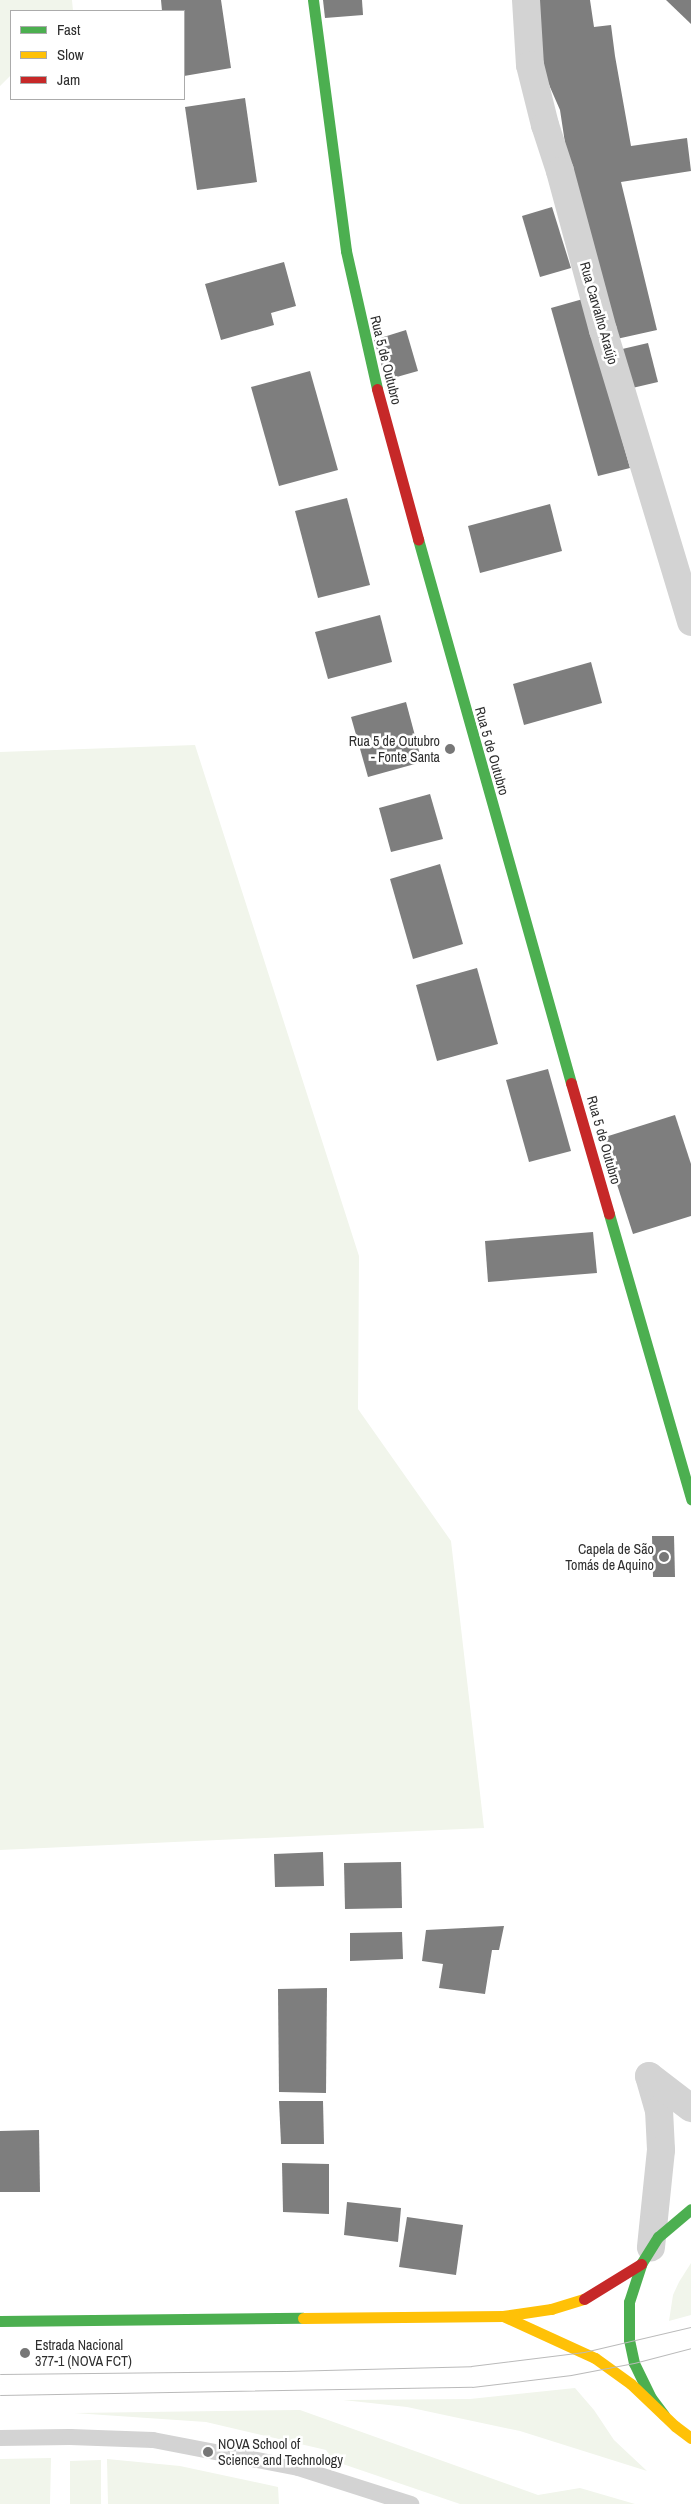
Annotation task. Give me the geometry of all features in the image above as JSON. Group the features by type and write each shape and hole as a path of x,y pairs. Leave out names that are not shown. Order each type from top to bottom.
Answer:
{"street":[{"name":"Rua 5 de Outubro","path":"313,0 346,252 372,371 474,743 691,1498"},
{"name":"Rua Carvalho Araújo","path":"526,0 530,65 545,125 560,171 603,330 691,622"},
{"path":"664,2415 640,2379 629,2340 629,2302 646,2255 661,2150 659,2110 649,2076 691,2108"},
{"path":"0,2321 503,2316 551,2309 580,2301 618,2280 646,2255 675,2220 691,2208"},
{"path":"503,2316 595,2358 631,2384 691,2438"}],"lane":[{"path":"0,2438 70,2437 153,2440 298,2468 411,2504"}],"shaded area":[{"path":"0,0 72,0 73,10 10,10 10,76 0,86"},
{"path":"195,745 359,1256 358,1409 451,1541 484,1828 0,1850 0,752"},
{"path":"691,2263 691,2315 669,2321 673,2295"},
{"path":"575,2388 594,2410 614,2440 647,2471 520,2431 407,2407 343,2400 470,2399"},
{"path":"300,2410 538,2495 580,2488 635,2504 460,2504 334,2461 326,2450 206,2422 74,2413"},
{"path":"51,2458 50,2504 0,2504 0,2459"},
{"path":"107,2459 180,2466 278,2487 279,2504 108,2504"},
{"path":"101,2460 101,2504 70,2504 70,2461"}],"building":[{"path":"161,0 221,0 231,68 185,76 185,10 162,10"},
{"path":"323,0 362,0 363,15 325,18"},
{"path":"532,0 590,0 594,27 611,25 631,146 687,138 691,171 621,182 657,330 612,340 572,189 560,110 540,64"},
{"path":"666,0 691,0 691,24"},
{"path":"245,98 257,182 197,190 185,107"},
{"path":"552,207 571,268 540,277 522,216"},
{"path":"284,262 296,306 271,313 274,325 221,340 205,284"},
{"path":"583,299 630,468 598,476 551,308"},
{"path":"406,330 418,371 386,380 374,340"},
{"path":"648,343 658,382 628,389 618,350"},
{"path":"310,371 338,470 279,486 251,387"},
{"path":"347,498 370,585 318,598 295,511"},
{"path":"550,504 562,551 480,573 468,526"},
{"path":"380,615 392,662 328,679 315,632"},
{"path":"591,662 602,703 524,725 513,684"},
{"path":"406,702 422,762 368,777 351,717"},
{"path":"430,794 443,839 391,852 379,808"},
{"path":"440,864 463,944 413,959 390,879"},
{"path":"477,968 498,1044 437,1061 416,985"},
{"path":"548,1069 571,1151 529,1162 506,1080"},
{"path":"675,1115 691,1164 691,1216 633,1234 602,1138"},
{"path":"593,1232 597,1273 488,1282 485,1241"},
{"name":"Capela de São Tomás de Aquino","path":"652,1536 674,1536 675,1577 653,1577"},
{"path":"323,1852 324,1886 275,1887 274,1854"},
{"path":"401,1862 402,1908 345,1909 344,1863"},
{"path":"504,1926 499,1950 492,1950 485,1994 439,1988 443,1964 422,1961 426,1930"},
{"path":"402,1932 403,1959 350,1961 350,1933"},
{"path":"327,1988 326,2093 279,2092 278,1989"},
{"path":"279,2101 323,2101 324,2144 281,2144"},
{"path":"39,2130 40,2192 0,2192 0,2131"},
{"path":"282,2163 329,2164 329,2214 283,2212"},
{"path":"347,2202 401,2208 398,2242 344,2235"},
{"path":"407,2217 463,2225 456,2275 399,2267"}],"tram line":[{"path":"0,2374 286,2371 471,2366 584,2352 691,2327"},
{"path":"0,2395 472,2387 571,2375 634,2363 691,2348"}],"traffic: fast":[{"path":"313,0 346,251 377,389"},
{"path":"418,539 571,1083"},
{"path":"609,1214 691,1499"},
{"path":"664,2415 651,2398 634,2363 629,2340 629,2302 641,2264 658,2237 691,2209"},
{"path":"0,2321 303,2318"}],"traffic: slow":[{"path":"303,2318 503,2316 551,2309 584,2299"},
{"path":"503,2316 595,2358 631,2384 675,2426 691,2438"}],"traffic: jam":[{"path":"377,389 418,539"},
{"path":"571,1083 609,1214"},
{"path":"584,2299 641,2264"}],"place":[{"name":"Rua 5 de Outubro - Fonte Santa","path":"450,749"},
{"name":"Capela de São Tomás de Aquino","path":"664,1557"},
{"name":"Estrada Nacional 377-1 (NOVA FCT)","path":"25,2353"},
{"name":"NOVA School of Science and Technology","path":"208,2452"}]}
